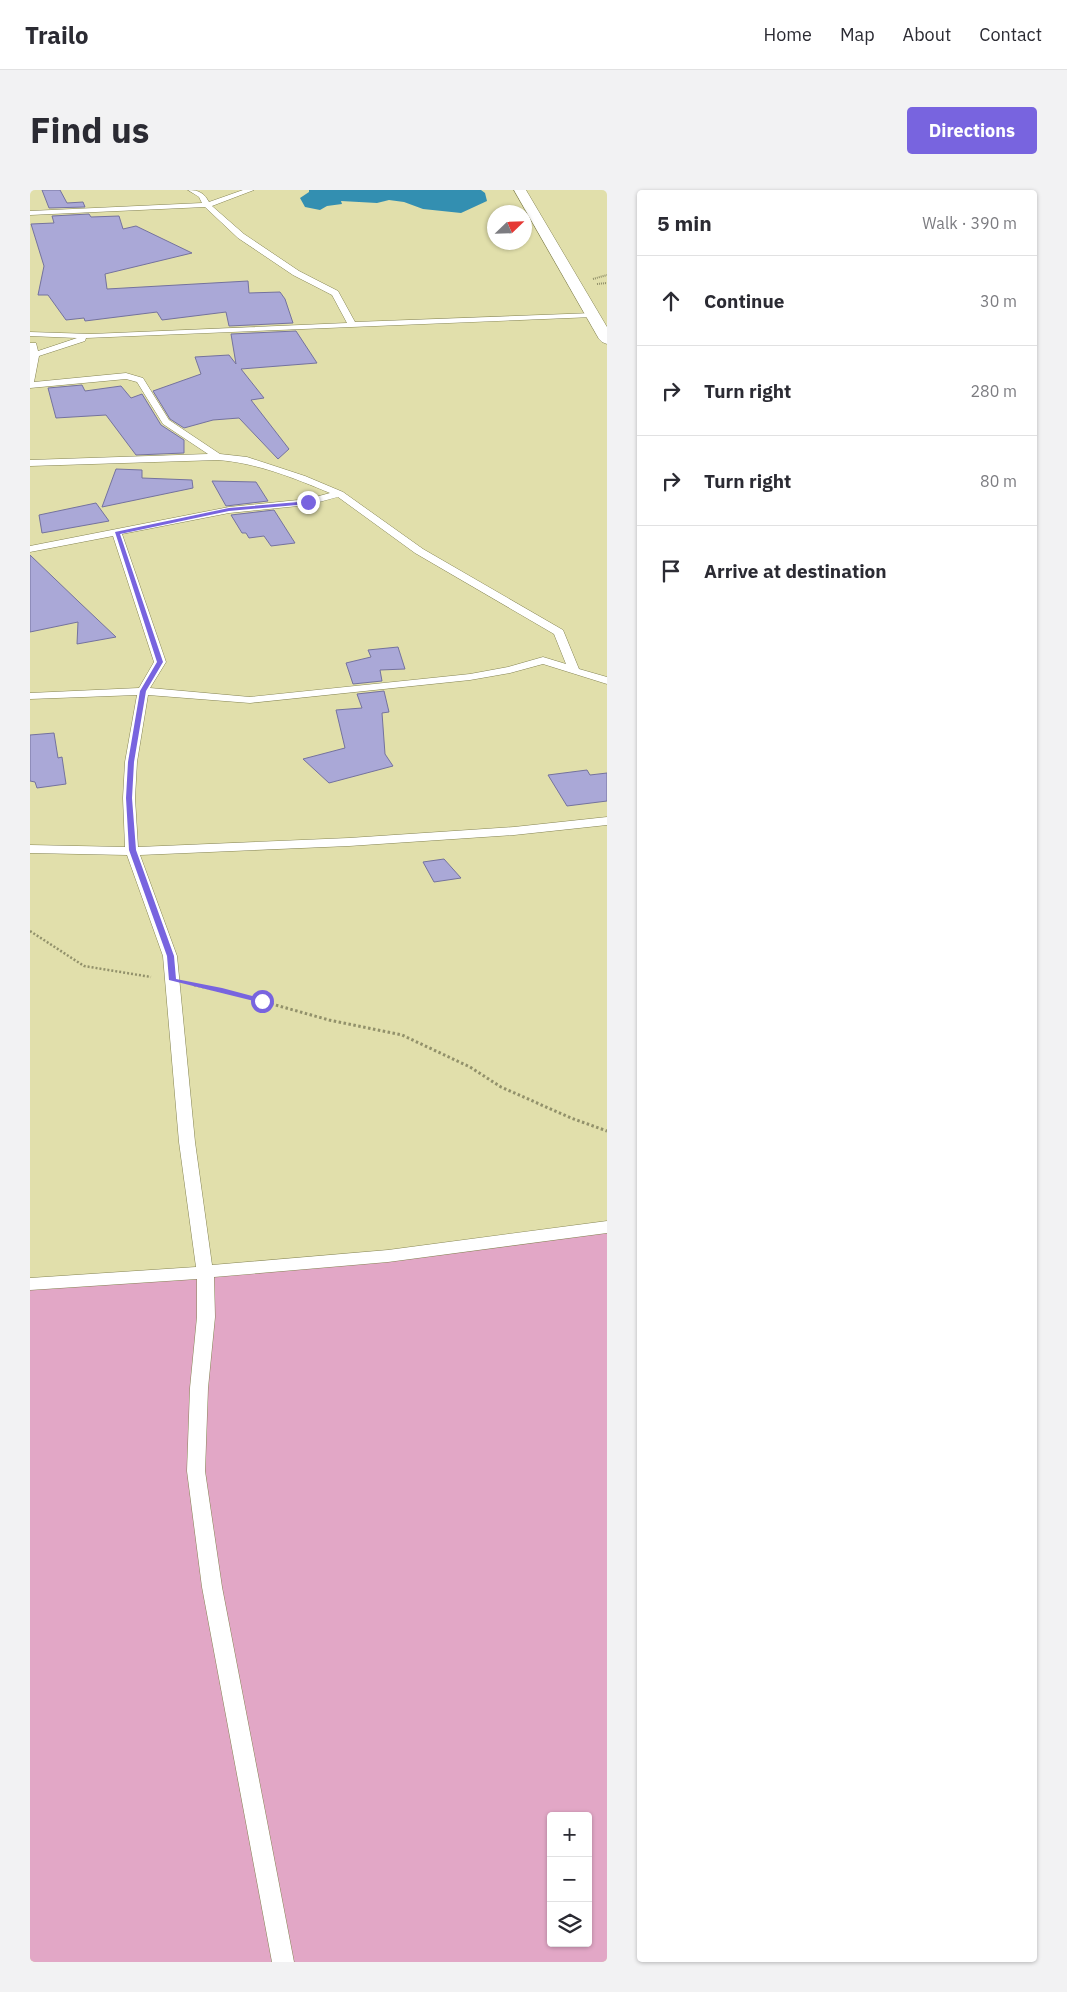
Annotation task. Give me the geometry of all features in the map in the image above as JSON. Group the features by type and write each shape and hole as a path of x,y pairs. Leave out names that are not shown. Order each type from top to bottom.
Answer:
{"street":[{"path":"520,190 607,339"}],"lane":[{"path":"192,190 202,196 207,205 241,236 296,273 335,293 353,326"},
{"path":"30,213 207,205 250,190"},
{"path":"30,381 35,355 30,332 91,336 593,316"},
{"path":"35,355 91,336"},
{"path":"30,385 126,376 136,377 140,380 166,422 218,457"},
{"path":"30,462 218,457 244,459 302,478 340,494 419,551 559,632 574,671"},
{"path":"30,548 229,510 308,502 340,494"},
{"path":"117,532 160,662 143,691 131,762 129,798 132,850 170,956 187,1142 205,1272 206,1317 198,1388 196,1471 212,1587 277,1924 282,1962"},
{"path":"30,696 143,691 258,700 470,677 510,670 544,660 607,682"},
{"path":"30,849 240,849 560,828 607,821"},
{"path":"30,1284 205,1272 388,1256 607,1227"}],"path":[{"path":"30,931 84,966 222,990 329,1020 402,1035 470,1067 501,1086 571,1118 607,1130"}],"shaded area":[{"path":"607,1227 607,1962 30,1962 30,1284 205,1272"}],"water":[{"path":"309,190 481,190 485,193 487,201 461,213 423,209 404,202 389,200 377,203 341,201 342,204 327,206 320,210 305,207 300,198"}],"building":[{"path":"42,190 60,190 67,203 83,202 85,207 49,208"},
{"path":"89,214 91,217 119,216 123,229 136,226 192,253 105,274 107,289 248,281 249,293 280,292 285,299 293,323 229,326 226,312 162,320 157,312 85,321 84,318 66,320 48,295 38,295 44,266 31,224 54,223 52,216"},
{"path":"296,331 317,363 241,369 264,398 251,400 289,449 278,459 239,418 213,420 184,428 170,419 153,391 201,374 195,357 229,355 236,364 231,334"},
{"path":"82,385 85,391 121,386 131,398 142,394 161,425 184,440 184,453 136,455 106,415 56,418 48,388"},
{"path":"116,469 142,470 142,478 192,480 193,488 102,507"},
{"path":"212,481 256,482 268,501 226,506"},
{"path":"96,503 109,521 42,533 39,515"},
{"path":"274,510 295,543 271,546 264,536 249,538 246,533 242,533 231,515"},
{"path":"30,555 116,637 77,644 78,622 30,632"},
{"path":"398,647 405,669 380,670 382,681 353,684 346,663 371,657 368,650"},
{"path":"384,691 389,712 382,713 385,754 393,766 329,783 303,759 345,748 336,710 362,708 357,694"},
{"path":"54,733 58,758 62,757 66,784 37,788 35,782 30,781 30,735"},
{"path":"587,770 590,775 607,773 607,801 567,806 548,775"},
{"path":"444,859 461,878 434,882 423,862"}],"route":[{"path":"262,1001 222,990 172,980 170,956 132,850 129,798 131,762 143,691 160,662 117,532 229,510 308,502"}]}
